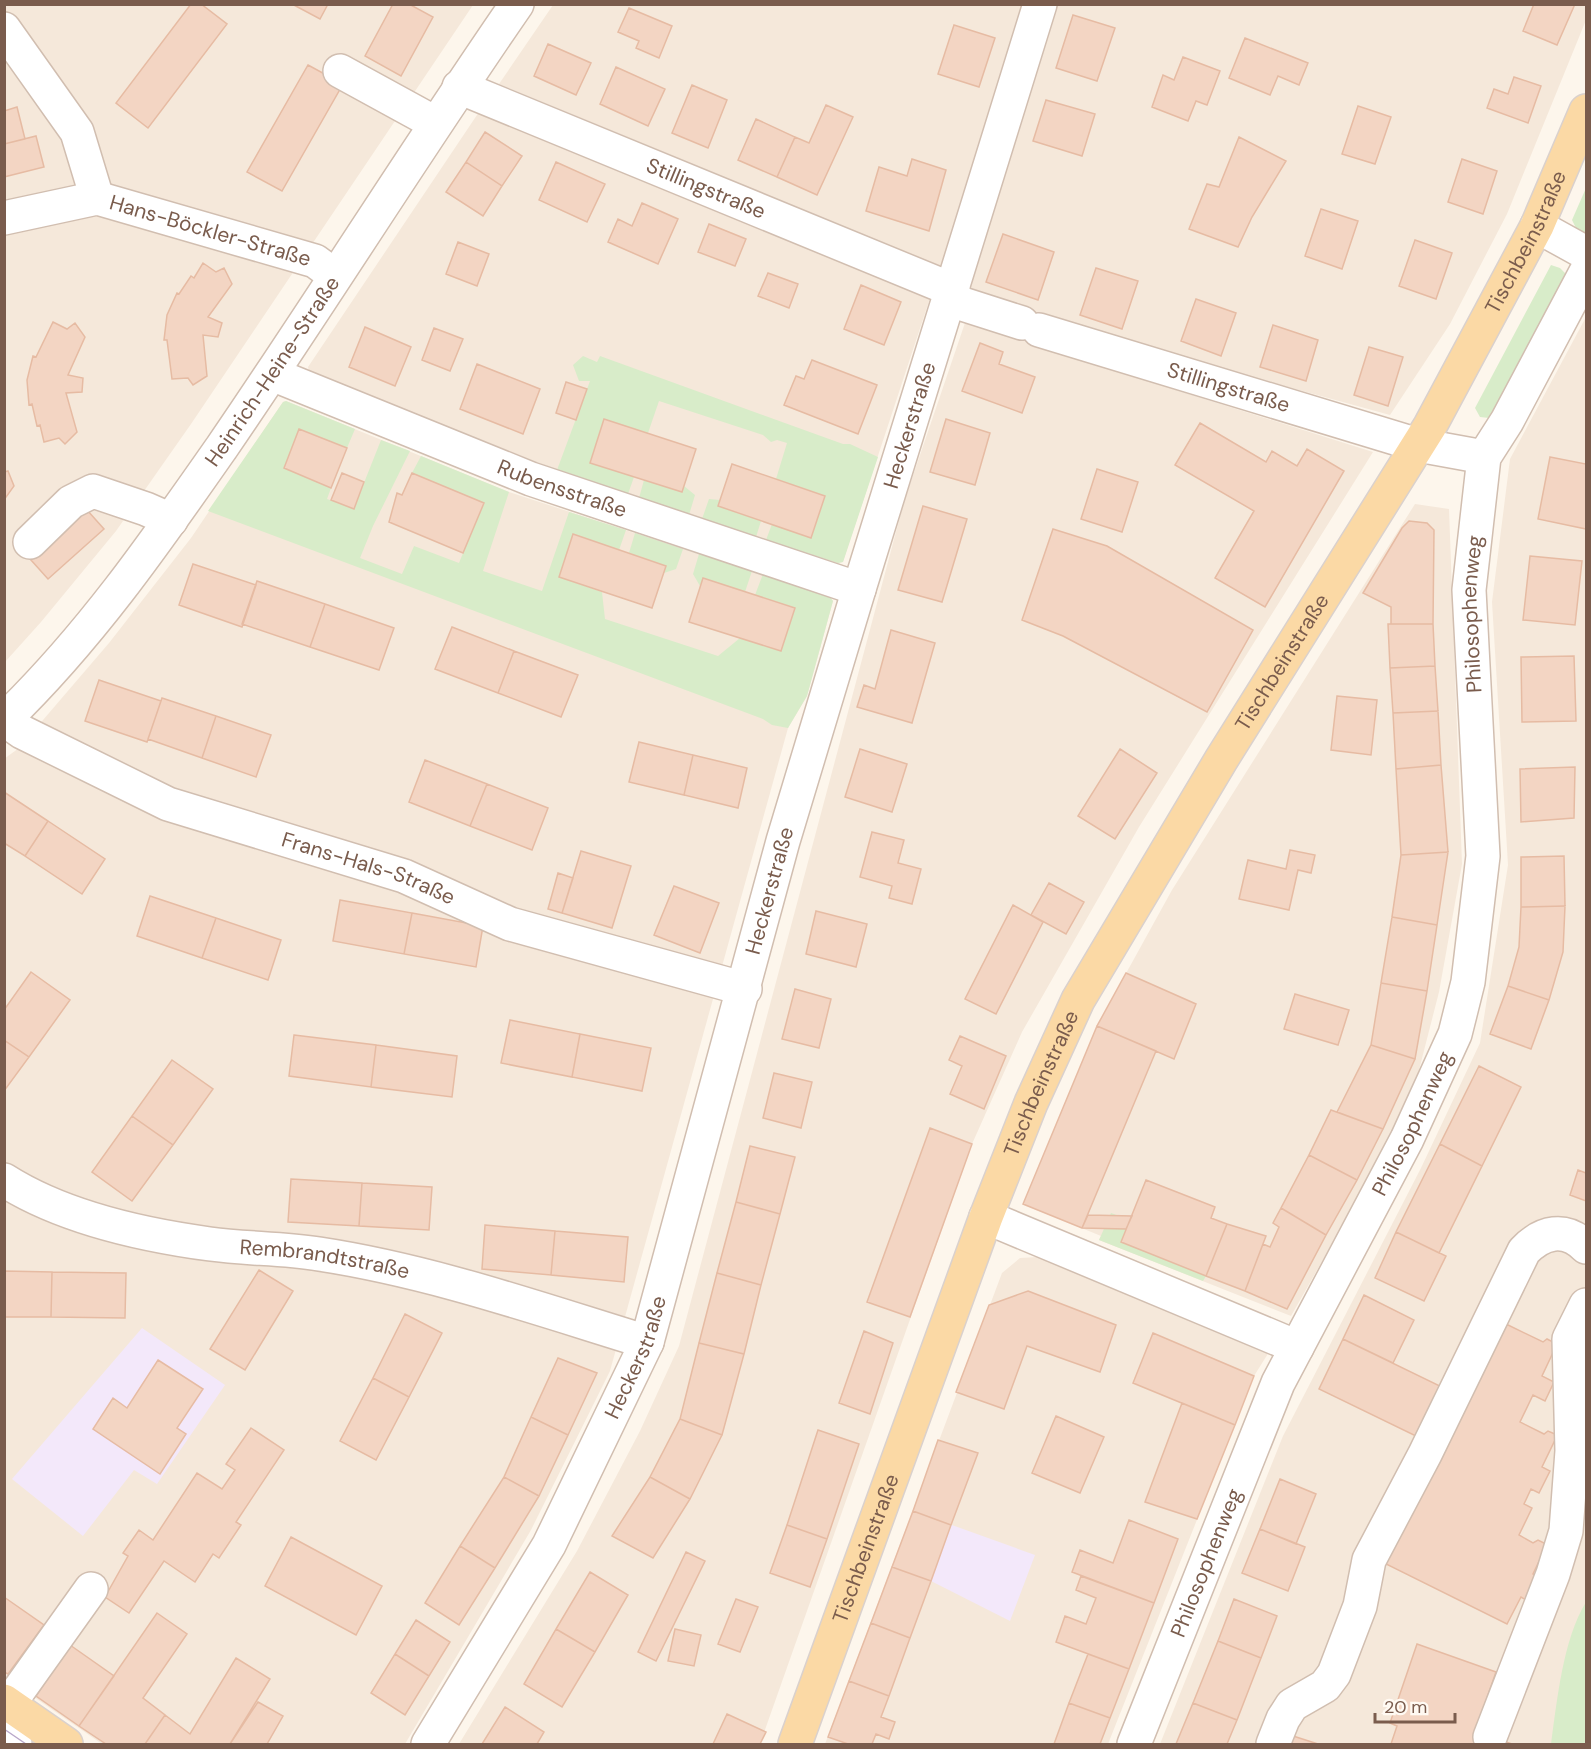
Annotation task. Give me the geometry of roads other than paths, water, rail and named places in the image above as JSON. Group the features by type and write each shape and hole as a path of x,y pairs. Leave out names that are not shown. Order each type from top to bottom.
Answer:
{"main road":[{"name":"Tischbeinstraße","path":"795,1744 986,1217 1031,1103 1078,1000 1221,760 1418,445 1537,226 1587,111"},
{"path":"7,1702 66,1744"}],"street":[{"name":"Heinrich-Heine-Straße","path":"5,720 102,614 171,520 272,374 334,275 517,4"},
{"name":"Heckerstraße","path":"428,1744 549,1545 647,1342 745,989 783,842 1040,4"},
{"name":"Hans-Böckler-Straße","path":"4,29 77,132 97,198 315,261 334,275"},
{"path":"340,71 435,123"},
{"name":"Stillingstraße","path":"459,87 1031,327 1418,445 1485,457"},
{"path":"4,218 97,198"},
{"path":"1537,226 1587,253"},
{"path":"1485,457 1507,421 1587,272"},
{"name":"Rubensstraße","path":"272,374 531,479 859,589"},
{"name":"Philosophenweg","path":"1134,1744 1278,1383 1407,1139 1455,1034 1467,982 1483,856 1469,590 1485,457"},
{"path":"30,542 71,502 93,491 146,508 171,520"},
{"name":"Frans-Hals-Straße","path":"5,720 22,732 168,804 404,876 510,924 745,989"},
{"name":"Rembrandtstraße","path":"4,1180 33,1198 114,1226 209,1244 319,1254 443,1280 647,1342"},
{"path":"986,1217 1297,1347"},
{"path":"1273,1744 1283,1719 1292,1705 1325,1686 1334,1674 1360,1606 1368,1560 1425,1454 1524,1251 1536,1239 1550,1232 1567,1235 1587,1247"},
{"path":"1490,1737 1553,1574 1566,1531 1572,1451 1569,1339 1587,1305"},
{"path":"7,1702 91,1589"},
{"path":"4,1737 15,1744"}],"tram line":[{"path":"4,1729 26,1744"}]}
